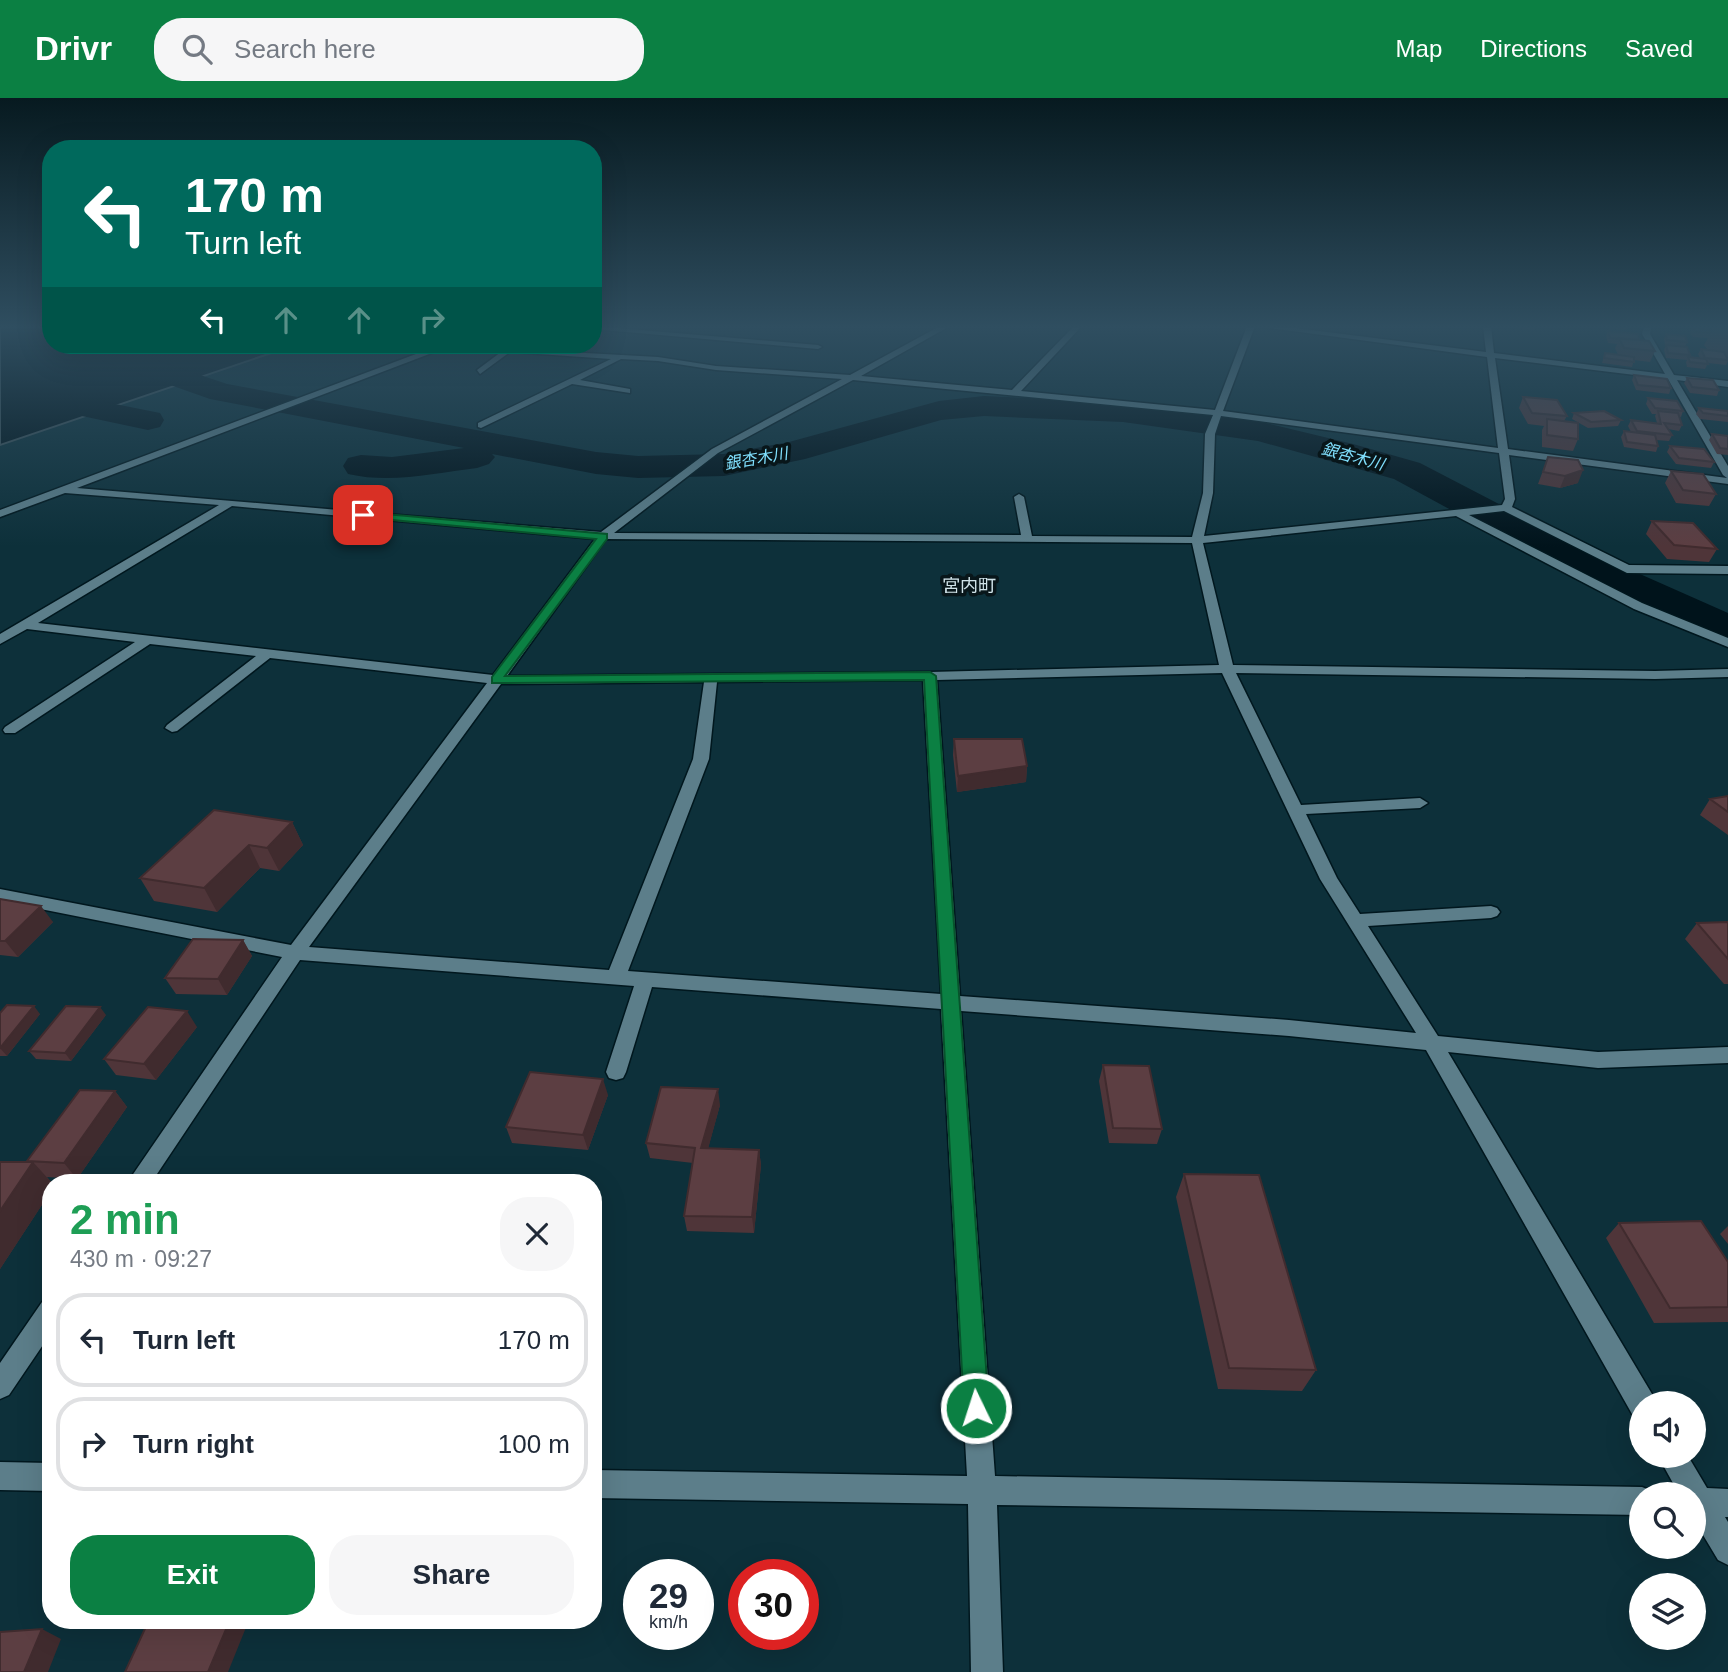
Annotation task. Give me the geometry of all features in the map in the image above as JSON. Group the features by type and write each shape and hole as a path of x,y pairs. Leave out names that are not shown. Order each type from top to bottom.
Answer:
{"street":[{"path":"0,514 302,399"},
{"path":"481,425 533,399"},
{"path":"144,1174 295,953 603,536 715,451 809,399"},
{"path":"1080,399 1217,413 1728,481"},
{"path":"1222,399 1210,434 1208,493 1197,540 1227,669 1329,879 1431,1041 1634,1391"},
{"path":"1496,399 1510,499 1506,508"},
{"path":"1684,399 1728,475"},
{"path":"65,491 603,536 1197,540 1460,515 1506,508 1627,569 1728,570"},
{"path":"1019,497 1027,539"},
{"path":"0,640 230,503"},
{"path":"1460,515 1639,606 1728,643"},
{"path":"25,625 496,680 930,676 1227,669 1655,675 1728,673"},
{"path":"10,730 148,639"},
{"path":"172,728 268,653"},
{"path":"930,676 982,1489 987,1672"},
{"path":"616,977 701,759 711,678"},
{"path":"1296,810 1420,803"},
{"path":"0,895 295,953 1289,1028 1598,1060 1728,1055"},
{"path":"1355,921 1491,912"},
{"path":"616,1072 645,980"},
{"path":"0,1386 42,1324"},
{"path":"1681,1468 1707,1503 1728,1550"},
{"path":"0,1476 42,1477"},
{"path":"602,1484 1629,1501"}],"water":[{"path":"0,399 134,399 0,445"}],"building":[{"path":"1524,399 1557,400 1567,416 1532,413"},
{"path":"1649,399 1677,401 1683,411 1655,408"},
{"path":"1699,408 1728,411 1728,416 1703,413"},
{"path":"1604,411 1621,420 1591,422 1574,413"},
{"path":"1658,411 1678,413 1682,425 1664,423 1672,435 1637,431 1631,420 1661,424"},
{"path":"1547,419 1578,423 1578,439 1547,435"},
{"path":"1624,431 1655,435 1658,446 1627,442"},
{"path":"1712,434 1728,436 1728,449 1720,448"},
{"path":"1670,446 1704,449 1714,462 1679,458"},
{"path":"1548,457 1578,460 1583,470 1565,476 1543,472"},
{"path":"1671,471 1703,474 1716,494 1683,490"},
{"path":"1652,521 1693,523 1717,549 1674,545"},
{"path":"954,739 1022,739 1027,766 958,776"},
{"path":"1728,796 1728,812 1710,799"},
{"path":"214,810 292,822 267,848 249,845 204,888 140,878"},
{"path":"0,899 41,906 5,941 0,941"},
{"path":"1728,922 1728,959 1697,923"},
{"path":"193,939 243,940 218,979 165,978"},
{"path":"7,1005 34,1006 0,1048 0,1013"},
{"path":"66,1006 100,1007 65,1053 29,1051"},
{"path":"148,1007 187,1011 144,1064 104,1059"},
{"path":"1103,1065 1149,1066 1162,1129 1113,1128"},
{"path":"530,1072 603,1079 583,1135 506,1127"},
{"path":"661,1087 718,1089 701,1148 759,1150 752,1217 684,1216 695,1148 646,1143"},
{"path":"80,1090 115,1091 64,1163 27,1161"},
{"path":"0,1162 33,1162 0,1211"},
{"path":"1184,1174 1259,1175 1316,1370 1229,1368"},
{"path":"1701,1221 1728,1262 1728,1307 1670,1308 1619,1223"},
{"path":"42,1629 24,1672 0,1672 0,1632"},
{"path":"145,1629 226,1629 208,1672 125,1672"}],"waterway":[{"path":"87,399 93,409 148,420"},
{"name":"銀杏木川","path":"260,399 596,463 638,467 724,465 793,452 939,411 984,406 1123,412 1258,431 1341,451 1407,471 1582,564 1728,630"},
{"path":"361,466 392,468 477,457"}],"district":[{"name":"宮内町","path":"969,586"}],"route":[{"path":"363,515 603,536 496,680 930,676 976,1408"}]}
